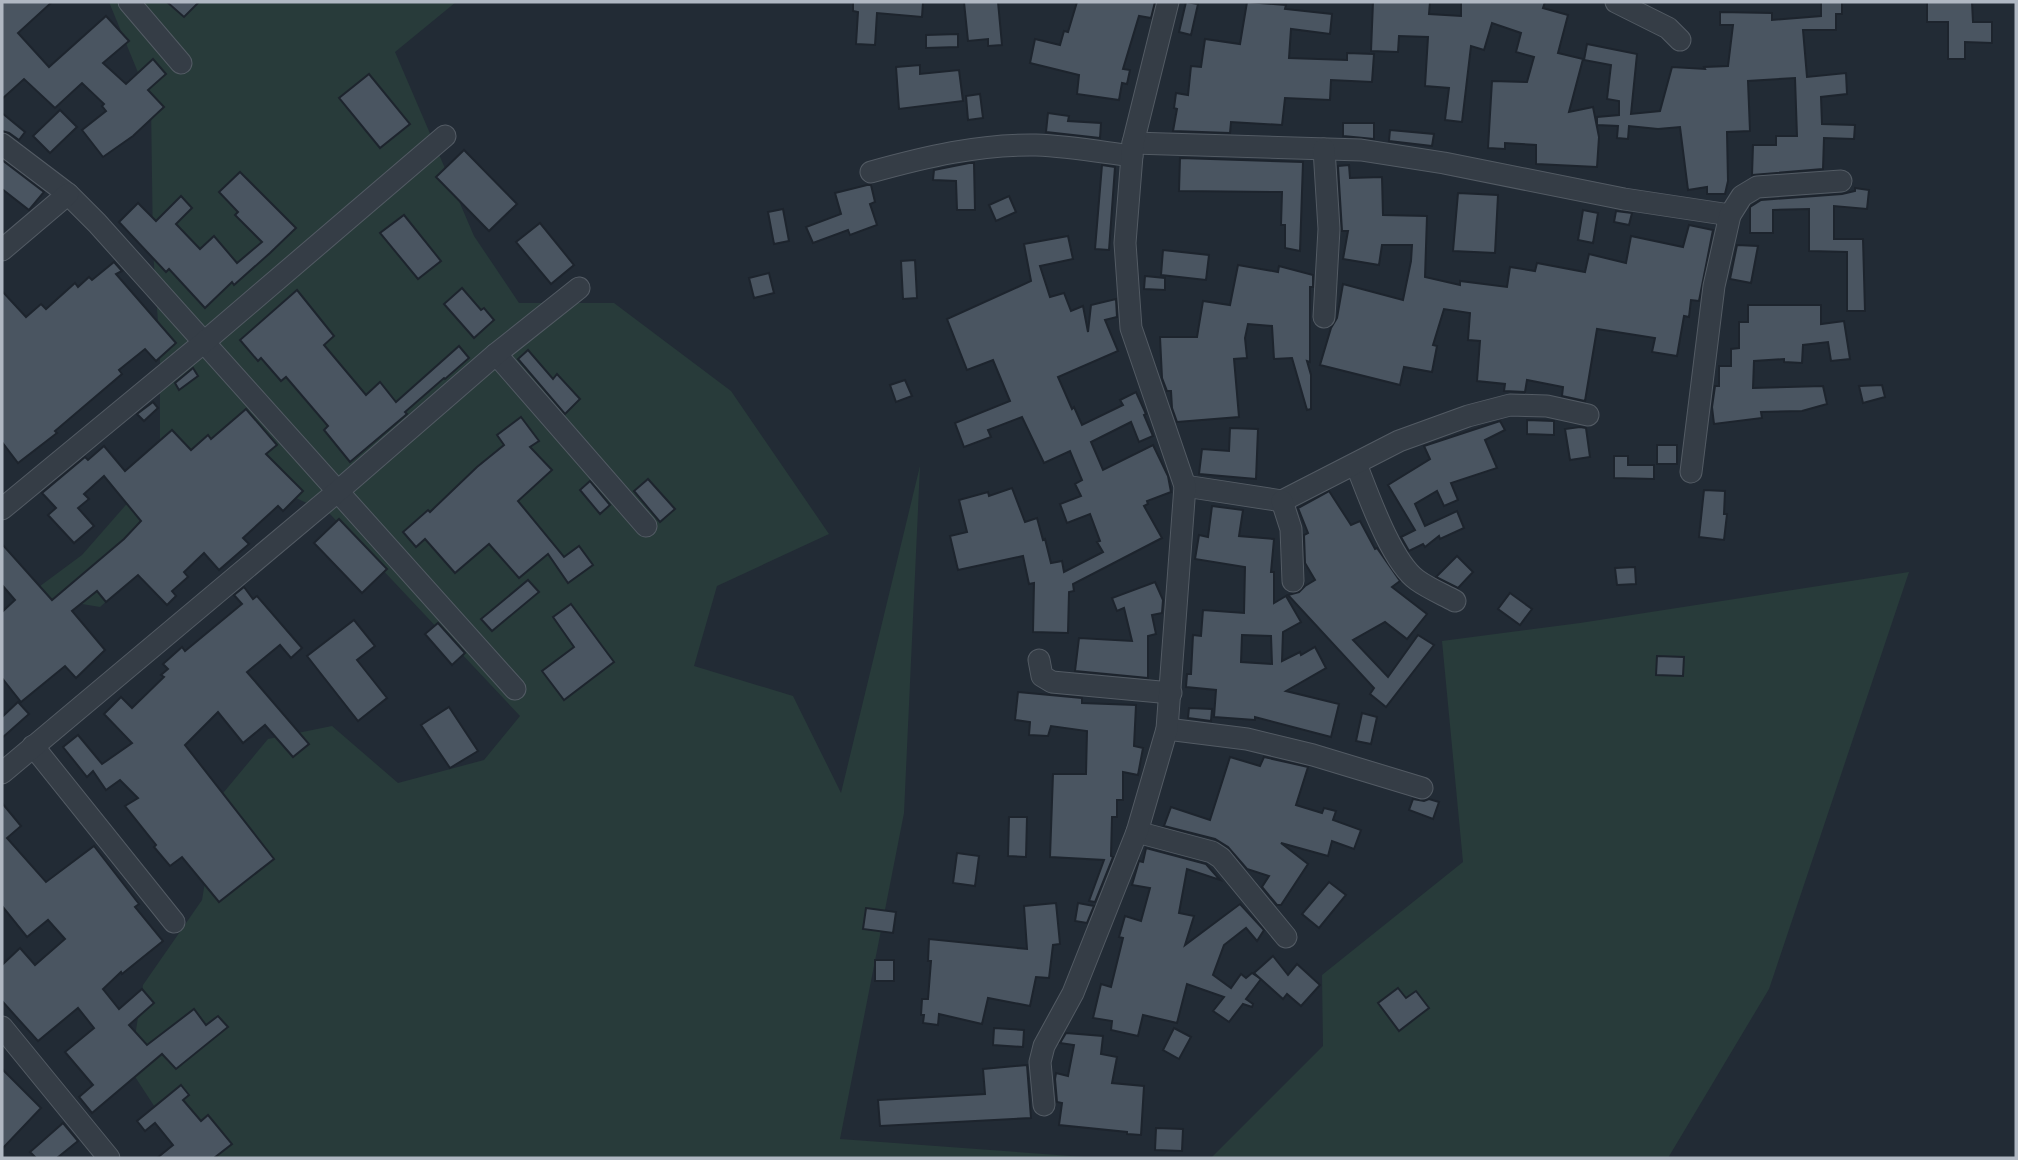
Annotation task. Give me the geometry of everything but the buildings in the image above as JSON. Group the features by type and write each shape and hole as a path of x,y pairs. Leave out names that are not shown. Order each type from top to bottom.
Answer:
{"street":[{"path":"129,2 181,63"},
{"path":"1044,1105 1041,1062 1044,1046 1073,993 1137,832 1167,729 1185,486 1130,328 1125,243 1133,149 1168,2"},
{"path":"1616,2 1668,28 1680,40"},
{"path":"2,509 203,343 445,136"},
{"path":"2,144 68,194 133,262 515,689"},
{"path":"871,172 922,157 976,148 1037,145 1133,149 1361,150 1730,215"},
{"path":"1324,149 1329,229 1324,317"},
{"path":"1691,472 1714,286 1730,215 1742,196 1757,187 1841,181"},
{"path":"2,250 68,194"},
{"path":"2,773 337,492 496,354 579,288"},
{"path":"496,354 646,526"},
{"path":"1185,486 1282,500 1398,441 1468,416 1510,405 1547,406 1588,415"},
{"path":"1356,464 1384,532 1405,566 1415,578 1455,601"},
{"path":"1282,500 1292,529 1293,581"},
{"path":"1039,660 1042,676 1052,682 1171,693"},
{"path":"1167,729 1247,738 1422,788"},
{"path":"33,746 174,922"},
{"path":"1137,832 1212,852 1221,858 1286,937"},
{"path":"2,1027 109,1158"}],"green space":[{"path":"109,2 456,2 395,52 474,236 519,303 614,303 731,391 829,534 717,586 694,666 793,696 841,793 920,466 904,813 840,1139 1098,1158 188,1158 130,1069 143,985 202,900 219,798 268,739 332,726 398,783 484,760 520,716 330,514 247,475 100,607 28,595 82,555 160,466 160,351 153,250 151,104"},
{"path":"1909,572 1769,989 1668,1158 1211,1158 1323,1046 1322,975 1463,862 1442,641 1580,623"}]}
